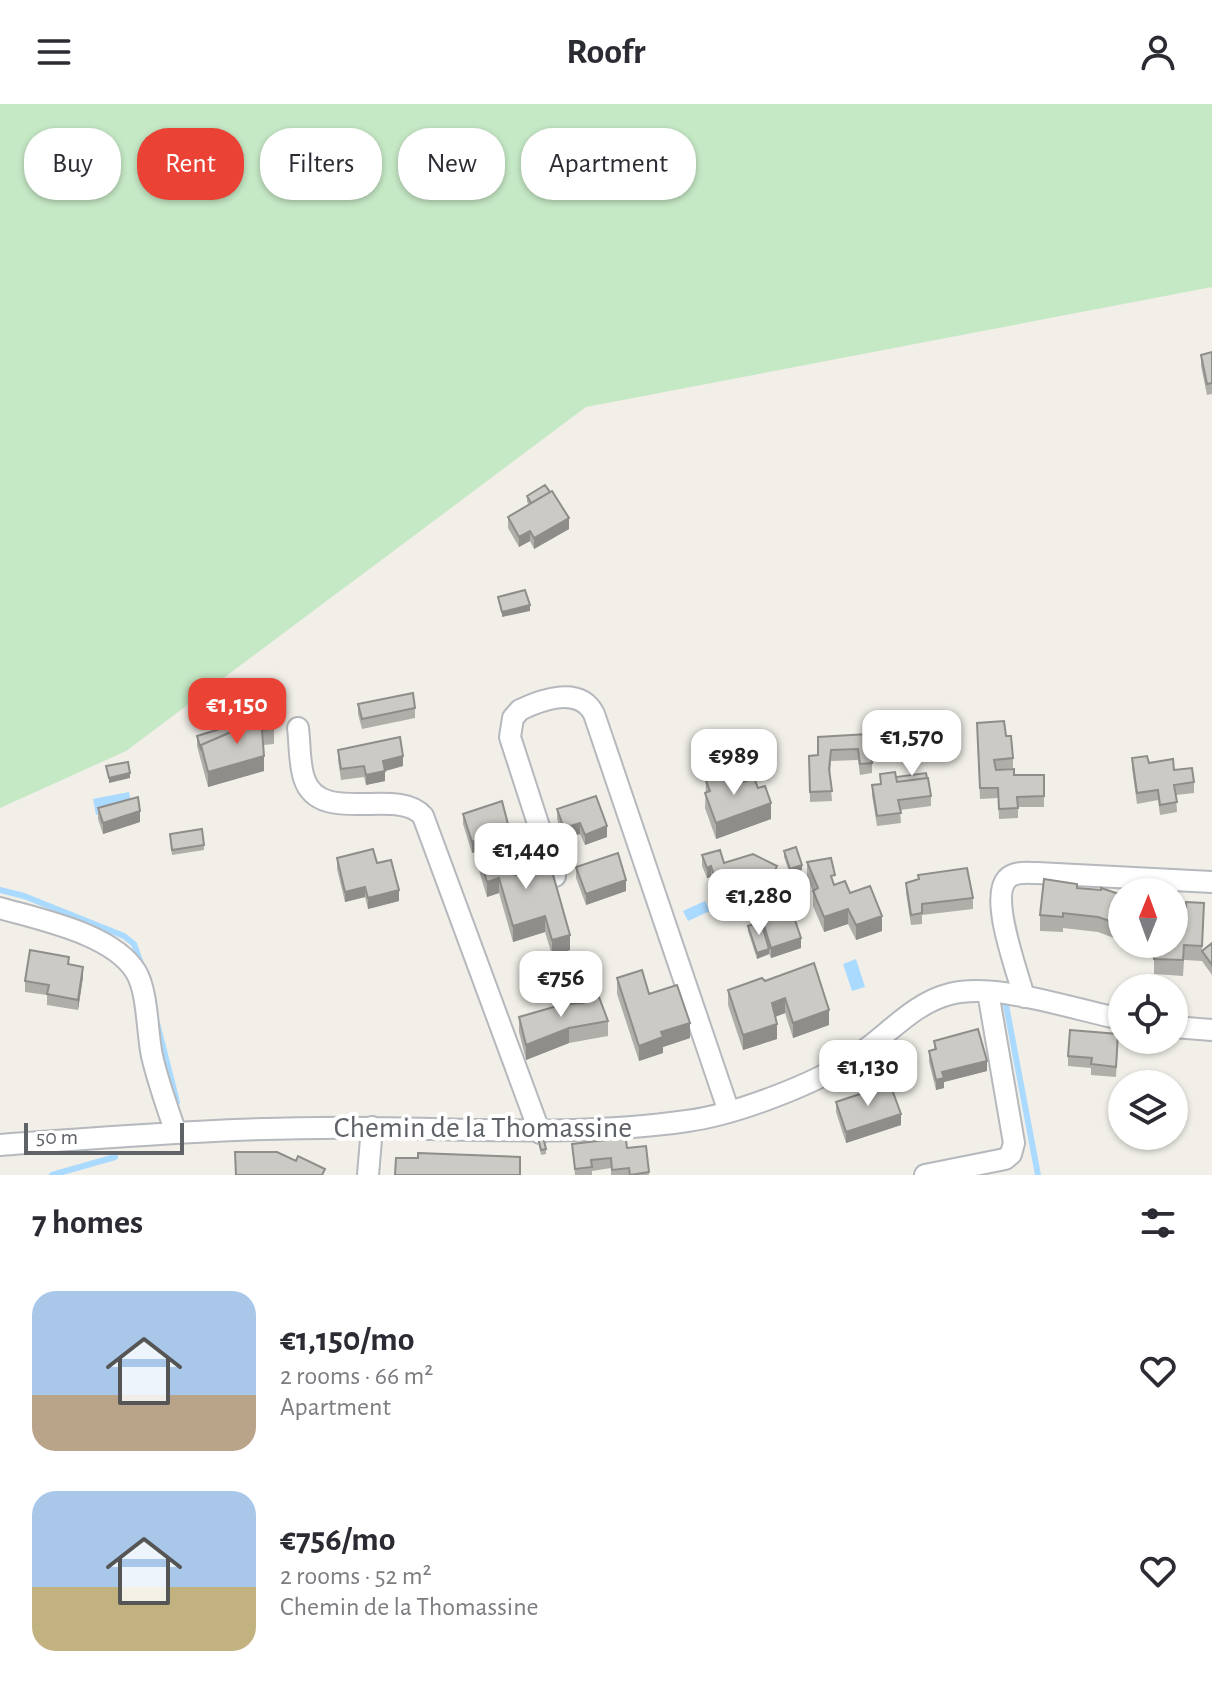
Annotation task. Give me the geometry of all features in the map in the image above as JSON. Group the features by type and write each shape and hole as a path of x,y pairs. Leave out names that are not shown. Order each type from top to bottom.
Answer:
{"street":[{"path":"555,876 510,728 520,710 544,701 574,697 585,701 594,714 729,1112"},
{"path":"298,728 304,779 310,789 321,797 338,803 410,806 423,816 540,1133"},
{"path":"1024,997 1000,899 1006,880 1012,875 1037,873 1212,882"},
{"path":"0,908 104,944 118,952 136,972 141,982 153,1061 176,1133"},
{"name":"Chemin de la Thomassine","path":"0,1145 176,1133 372,1127 540,1133 644,1127 729,1112 834,1069 869,1048 921,1007 962,992 1024,997 1108,1016"},
{"path":"925,1175 1005,1159 1013,1150 988,992"},
{"path":"1188,1028 1212,1030"},
{"path":"368,1175 372,1127"}],"green space":[{"path":"0,104 1212,104 1212,287 586,407 126,751 0,808"}],"water":[{"path":"923,737 924,752 889,754 888,739"},
{"path":"129,792 132,808 96,815 93,799"},
{"path":"705,901 710,911 688,921 683,911"},
{"path":"856,959 865,987 852,991 843,964"}],"building":[{"path":"1212,352 1212,383 1207,384 1201,355"},
{"path":"545,485 550,492 531,503 527,496"},
{"path":"552,491 569,518 534,538 530,531 519,537 508,517"},
{"path":"525,590 530,605 502,612 498,597"},
{"path":"413,693 415,708 362,719 358,704"},
{"path":"268,707 270,715 201,745 201,750 197,736 243,722 242,715"},
{"path":"271,715 274,728 262,730 264,756 208,772 201,745"},
{"path":"1004,721 1006,736 1011,736 1013,758 994,760 996,770 1014,769 1014,775 1044,775 1044,796 1017,797 1018,808 999,809 998,788 980,788 977,723"},
{"path":"868,734 872,763 860,764 858,749 831,750 829,769 832,791 810,792 809,756 818,755 818,737"},
{"path":"400,737 403,756 383,761 385,771 366,775 364,766 341,769 338,750"},
{"path":"1147,756 1149,763 1173,759 1174,770 1192,768 1194,782 1174,785 1177,802 1160,805 1158,790 1137,793 1132,758"},
{"path":"128,762 130,773 109,778 106,766"},
{"path":"732,772 737,784 754,778 758,788 765,786 771,803 716,823 705,793 710,791 706,781"},
{"path":"895,772 897,782 928,778 931,796 898,800 901,813 877,816 872,785 881,784 880,774"},
{"path":"926,773 927,778 897,782 896,777"},
{"path":"596,796 607,826 585,835 580,823 564,828 557,809"},
{"path":"138,797 140,811 103,823 98,808"},
{"path":"502,801 509,828 472,842 463,814"},
{"path":"202,829 204,845 172,850 170,834"},
{"path":"506,844 515,875 550,864 570,935 552,940 545,916 513,926 499,878 487,882 478,852"},
{"path":"796,847 802,865 790,869 784,851"},
{"path":"373,849 377,863 391,860 399,890 368,898 365,887 345,892 337,858"},
{"path":"720,850 724,863 753,854 777,866 766,889 750,880 719,891 711,866 707,868 702,855"},
{"path":"618,853 626,880 586,894 576,867"},
{"path":"831,858 834,885 845,881 850,893 870,886 882,916 856,925 848,909 824,917 813,891 818,888 807,862"},
{"path":"967,868 973,898 922,904 922,913 911,915 906,883 919,879 918,875"},
{"path":"1044,879 1077,884 1077,888 1108,890 1108,920 1063,913 1063,917 1040,915"},
{"path":"787,896 801,938 771,948 761,916 774,912 770,901"},
{"path":"1188,902 1204,903 1202,946 1188,945"},
{"path":"761,922 769,949 757,953 748,926"},
{"path":"1212,943 1212,965 1202,951"},
{"path":"30,950 69,957 68,964 83,967 78,1000 47,994 49,985 25,981"},
{"path":"1154,958 1183,958 1183,960"},
{"path":"814,963 829,1010 793,1023 785,998 772,1003 777,1024 743,1035 728,990 762,978 765,981"},
{"path":"642,970 649,994 677,985 690,1023 661,1032 663,1037 639,1046 617,978"},
{"path":"599,997 608,1021 569,1028 526,1045 519,1017"},
{"path":"978,1029 987,1061 942,1072 944,1078 936,1080 929,1051 936,1049 934,1041"},
{"path":"1070,1030 1108,1033 1108,1054 1117,1054 1116,1067 1091,1064 1092,1058 1068,1056"},
{"path":"890,1084 901,1114 846,1132 836,1102"},
{"path":"625,1133 627,1148 646,1146 649,1172 630,1175 629,1168 612,1170 611,1158 591,1160 592,1167 575,1169 572,1144 607,1140 606,1135"},
{"path":"543,1137 546,1149 541,1150 538,1138"},
{"path":"235,1152 277,1152 296,1161 298,1156 325,1169 322,1175 236,1175"},
{"path":"418,1153 520,1157 520,1175 395,1175 396,1158 418,1158"}],"waterway":[{"path":"0,890 24,896 124,936 134,944 143,969"},
{"path":"1006,1005 1038,1175"},
{"path":"157,1023 177,1102"},
{"path":"52,1175 115,1157"}]}
